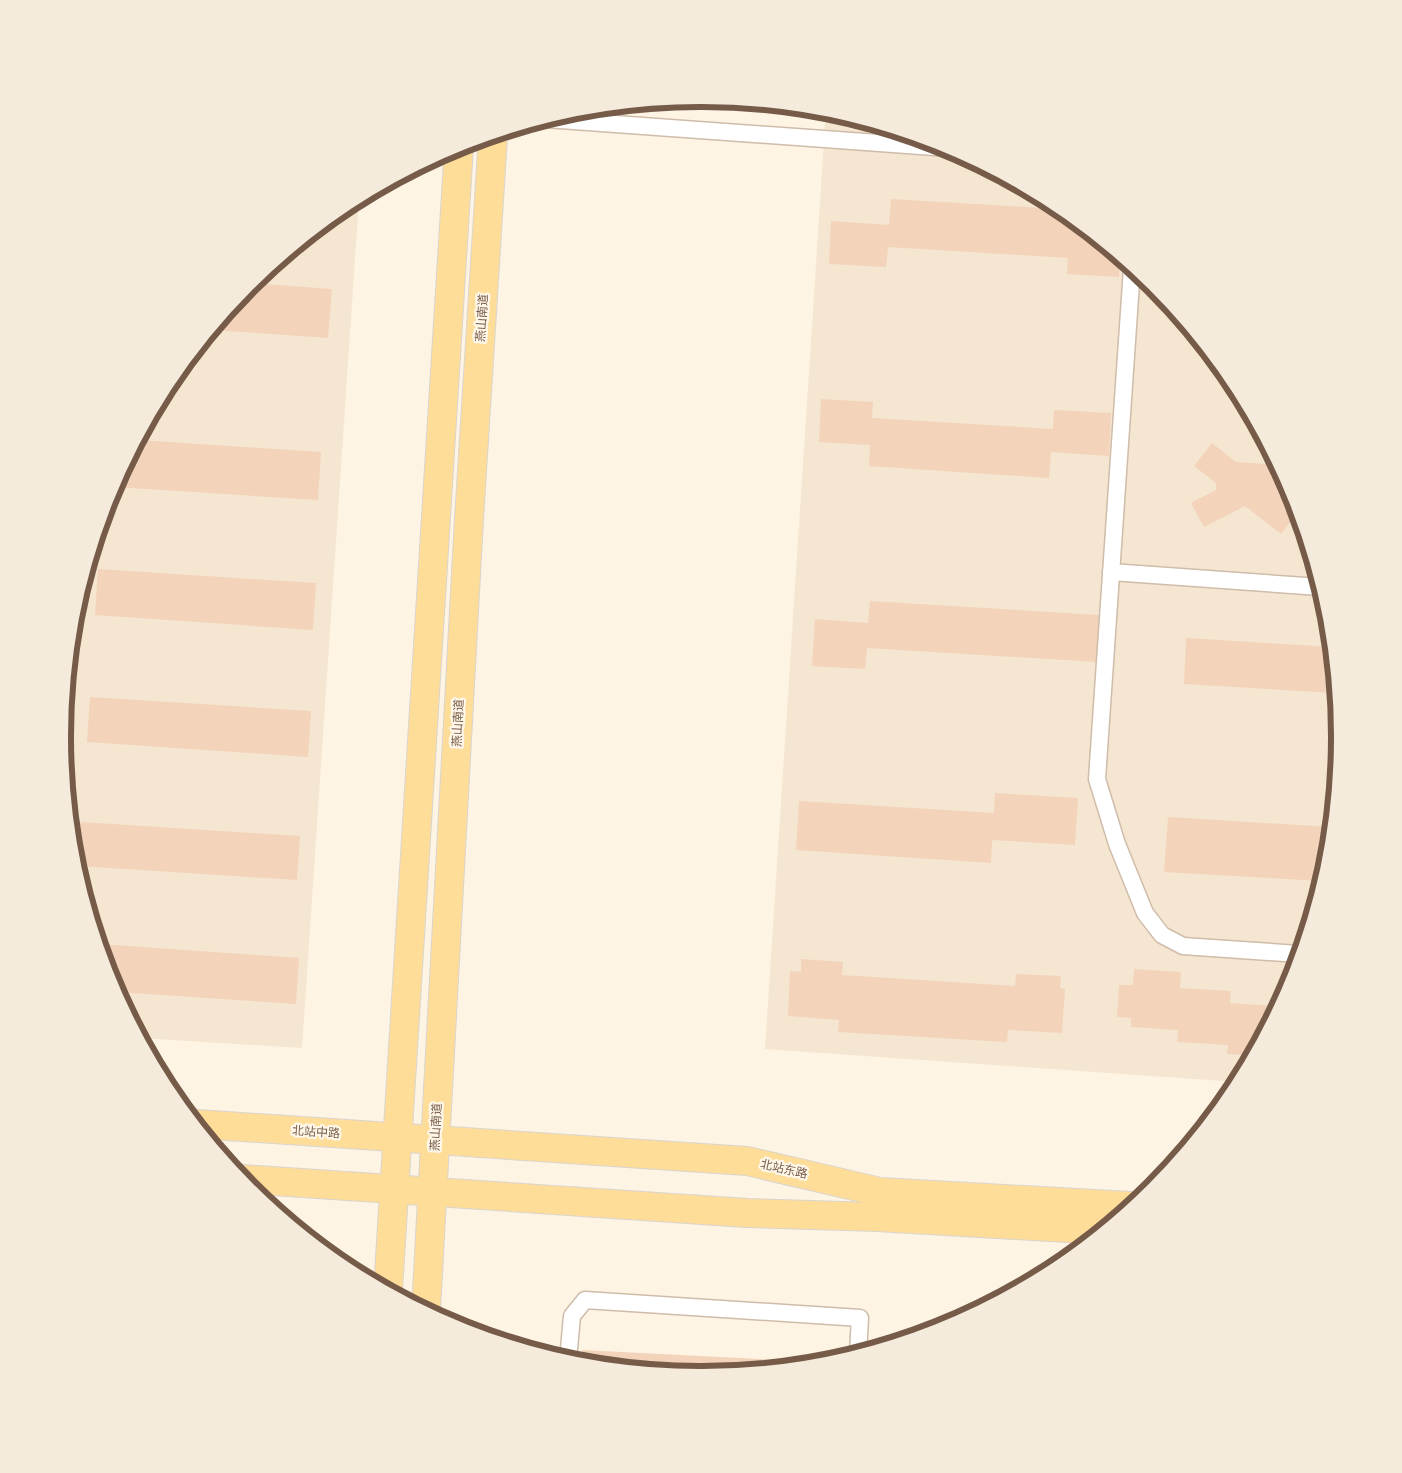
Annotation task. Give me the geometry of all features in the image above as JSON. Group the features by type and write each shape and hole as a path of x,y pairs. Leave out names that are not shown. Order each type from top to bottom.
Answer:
{"main road":[{"name":"燕山南道","path":"426,1303 470,509 493,142"},
{"path":"388,1283 458,156"},
{"name":"北站中路","path":"205,1125 435,1140"},
{"name":"北站东路","path":"435,1140 747,1161 880,1192 1121,1205"},
{"path":"254,1180 747,1213 876,1217 1092,1229"}],"lane":[{"path":"567,121 918,146"},
{"path":"1131,277 1097,779 1117,844 1145,913 1162,935 1183,946 1292,953"},
{"path":"1111,572 1312,586"},
{"path":"569,1352 572,1316 585,1300 860,1318 858,1346"}],"shaded area":[{"path":"825,119 864,128 903,140 980,172 1016,191 1051,213 1116,263 1146,291 1201,353 1225,387 1266,458 1297,534 1319,614 1325,654 1331,736 1329,778 1319,859 1297,939 1266,1015 1228,1081 765,1049"},
{"path":"358,208 302,1048 149,1039 119,977 105,939 83,859 73,778 71,736 73,695 83,614 105,534 136,458 156,422 177,387 201,353 256,291 318,237"}],"building":[{"path":"891,199 1043,208 1070,227 1070,231 1076,231 1116,263 1120,266 1119,277 1067,274 1068,258 888,247 886,267 829,264 831,221 889,225"},
{"path":"264,284 332,289 328,338 220,330"},
{"path":"821,399 873,402 872,418 1053,429 1054,410 1111,413 1109,456 1051,452 1049,478 869,466 870,445 819,442"},
{"path":"146,440 321,452 318,500 123,488"},
{"path":"1212,443 1236,462 1268,463 1280,489 1279,496 1285,501 1292,520 1281,534 1245,506 1204,527 1191,503 1216,490 1216,483 1194,466"},
{"path":"98,569 316,583 313,630 95,615"},
{"path":"870,601 1099,615 1097,662 867,648 865,669 812,666 815,619 868,623"},
{"path":"1186,638 1324,647 1329,693 1184,684"},
{"path":"90,697 311,711 308,757 87,742"},
{"path":"995,793 1078,798 1075,845 992,840 991,863 796,850 799,801 994,813"},
{"path":"1168,817 1324,827 1314,881 1164,872"},
{"path":"81,822 300,836 297,880 85,866 80,838"},
{"path":"107,944 299,958 296,1004 126,993"},
{"path":"801,959 843,962 842,975 1015,986 1016,974 1061,976 1060,988 1065,989 1062,1033 1008,1030 1007,1042 838,1032 839,1020 788,1016 790,971 801,972"},
{"path":"1134,969 1181,972 1180,988 1231,991 1230,1003 1270,1006 1244,1055 1227,1054 1228,1045 1177,1042 1178,1030 1131,1027 1131,1018 1117,1017 1119,985 1133,985"},
{"path":"582,1350 787,1360 742,1365 660,1365 582,1355"}]}
